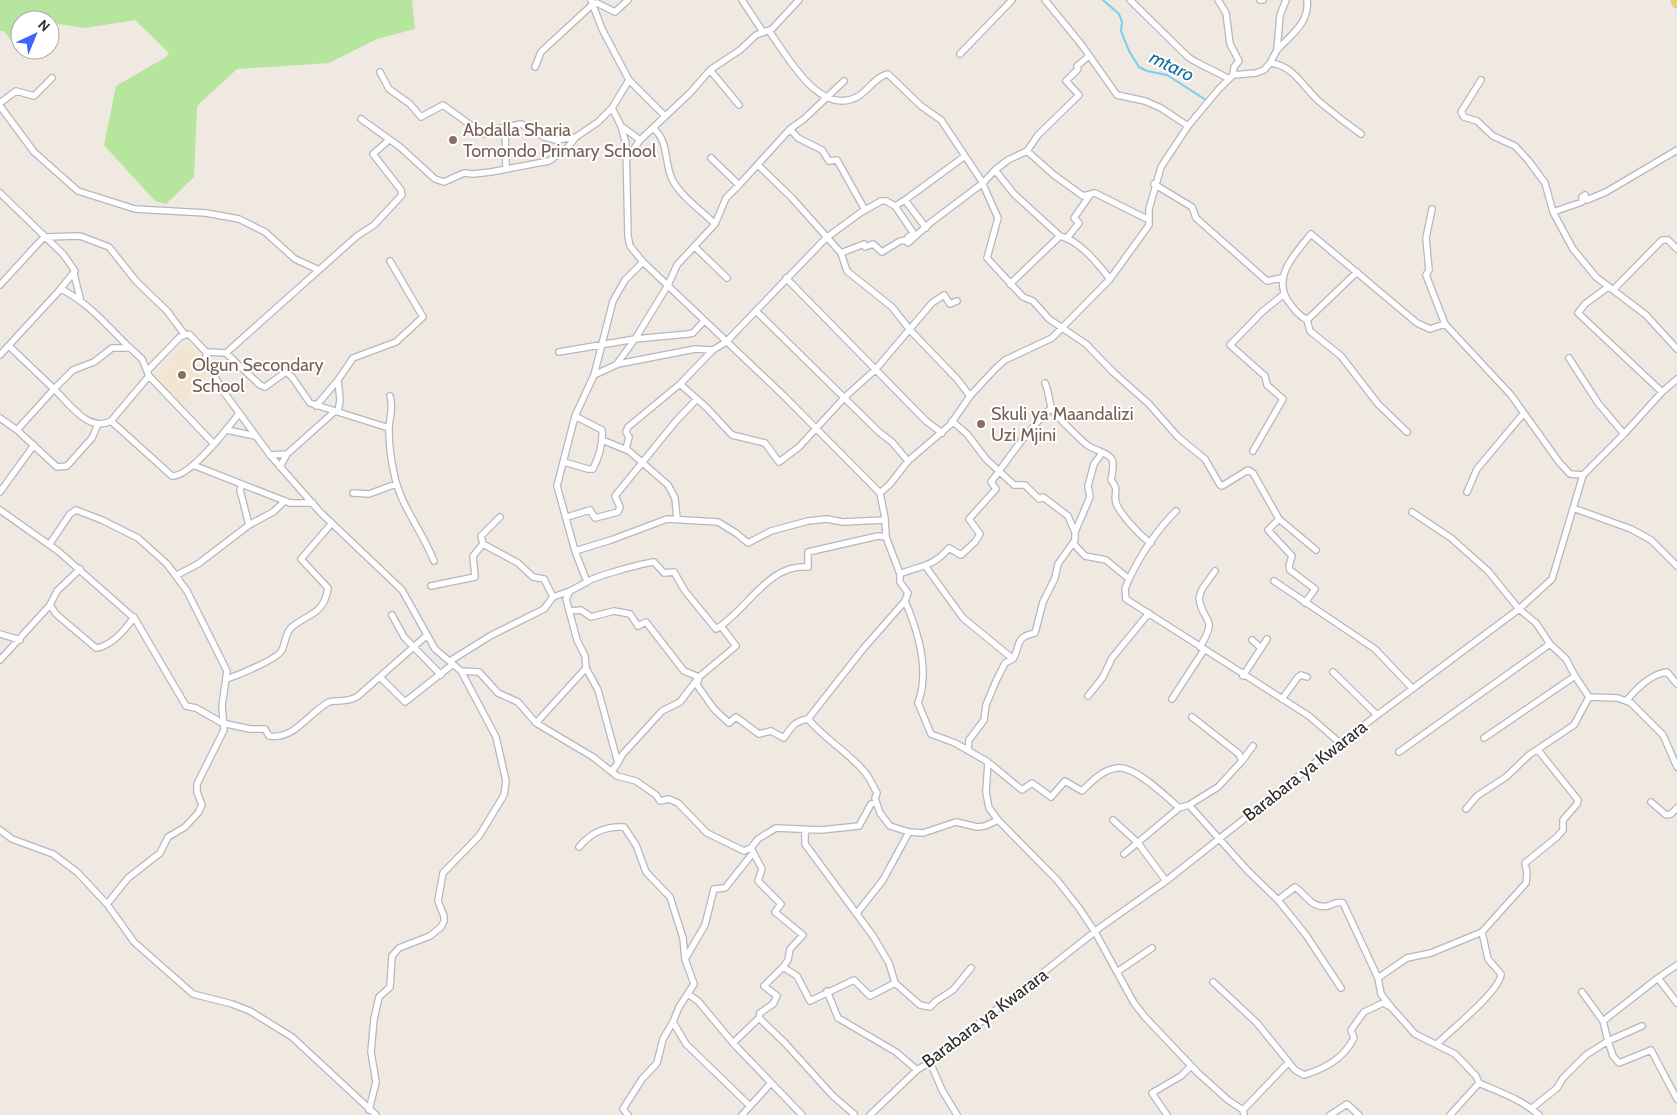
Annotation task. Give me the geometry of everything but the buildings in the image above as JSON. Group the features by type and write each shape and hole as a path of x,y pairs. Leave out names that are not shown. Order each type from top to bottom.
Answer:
{"street":[{"path":"592,2 615,12 628,0"},
{"path":"742,0 808,84 828,98 849,100 859,96 885,74 890,75 921,106 941,120 983,183 998,218 987,258 1023,297 1033,301 1049,319 1086,344 1113,372 1149,404 1178,437 1199,452 1211,467 1220,485 1222,486 1250,470 1279,519 1316,550"},
{"path":"627,159 640,140 654,129 664,116 690,93 710,70 740,50 756,35 780,22 799,0"},
{"path":"960,54 1012,0"},
{"path":"1045,0 1118,95 1154,105 1188,126"},
{"path":"1130,0 1188,57 1198,64 1231,77 1256,73 1264,70 1270,63 1276,50 1280,15 1286,0"},
{"path":"880,493 908,462 942,432 970,396 1005,360 1040,345 1063,327 1110,279 1149,225 1154,184 1161,167 1188,126 1231,77 1234,67 1239,61 1230,44 1230,31 1226,13 1218,0"},
{"path":"1276,50 1306,19 1308,10 1307,0"},
{"path":"535,67 542,52 592,2"},
{"path":"592,2 602,29 629,80 664,116"},
{"path":"900,241 907,240 908,243 983,183 995,170 1008,160 1027,151 1038,136 1079,95 1066,81 1078,68 1077,66 1089,56"},
{"path":"1270,63 1277,64 1294,73 1310,94 1361,134"},
{"path":"710,70 739,105"},
{"path":"380,72 389,89 410,104 422,117 443,105 483,134 505,127 524,125 544,137 556,140 576,137"},
{"path":"52,78 34,96 16,91 0,104 34,152 78,191 135,209 206,213 239,219 265,232 295,259 319,270"},
{"path":"361,119 440,182 464,173 473,174 549,161 567,148 576,137 598,122 612,108 629,80"},
{"path":"616,365 635,339 668,285 677,265 715,224 726,198 759,166 790,128 828,98 844,80"},
{"path":"1481,80 1461,112 1464,117 1477,121 1492,136 1515,146 1528,160 1545,183 1553,212 1573,249 1611,288 1646,315 1677,349"},
{"path":"612,108 622,126 627,159 628,236 630,246 643,262 880,493 886,537 900,574 900,582 908,592 906,601 863,649 808,719 800,720 792,726 784,738 771,731 759,734 736,718 729,723 714,710 697,685 699,677"},
{"path":"622,126 640,140"},
{"path":"505,127 506,169"},
{"path":"790,128 798,138 822,150 829,161 837,160 866,210"},
{"path":"654,129 662,138 669,170 680,190 715,224"},
{"path":"226,354 357,236 374,225 402,195 401,190 373,154 389,140"},
{"path":"1553,212 1582,202 1582,196 1585,195 1587,200 1606,192 1677,150"},
{"path":"1027,151 1054,175 1083,196 1095,194 1149,220"},
{"path":"895,206 965,156"},
{"path":"711,158 739,186"},
{"path":"759,166 798,205 841,254 847,271 892,307 910,330 957,379 970,396"},
{"path":"995,170 1014,194 1060,236 1067,238 1098,263 1110,279"},
{"path":"1154,184 1192,207 1196,218 1267,281 1281,278 1312,234 1417,323 1430,329 1445,324"},
{"path":"0,193 63,254 73,267 80,298"},
{"path":"1067,238 1079,223 1074,218 1076,212 1090,195"},
{"path":"905,200 926,228"},
{"path":"626,449 628,427 680,384 713,350 726,342 826,238 866,210 886,201 895,206 914,234 882,252 873,244 865,247 864,244 841,254"},
{"path":"1432,209 1426,238 1429,270 1426,275 1445,324 1511,395 1558,462 1570,474 1583,475"},
{"path":"0,285 44,237 80,236 109,247 136,281 167,311 185,335 189,334 206,352 226,354 260,385 265,387 286,372 289,373 310,403 389,428"},
{"path":"1010,284 1060,236"},
{"path":"1662,392 1578,313 1585,304 1611,288 1662,240 1668,240 1677,249"},
{"path":"695,247 727,278"},
{"path":"316,406 338,380 353,358 396,342 423,317 390,260"},
{"path":"587,582 575,550 567,517 559,499 558,486 575,416 594,376 616,292 643,262"},
{"path":"1307,320 1356,272"},
{"path":"0,355 74,274"},
{"path":"786,278 875,370 926,420 942,432"},
{"path":"1281,278 1284,294 1297,314 1307,320 1310,330 1341,356 1378,404 1407,432"},
{"path":"61,289 80,298 142,359 148,374 213,443"},
{"path":"1253,451 1282,399 1267,386 1265,376 1230,345 1262,312 1284,294"},
{"path":"680,384 732,435 765,443 779,462 799,447 845,397 875,370 932,303 944,295 950,304 957,301"},
{"path":"756,311 879,432 892,442 908,462"},
{"path":"559,352 635,339 688,334 698,329 704,321"},
{"path":"8,346 89,423 98,424 111,421 148,374 185,335"},
{"path":"17,430 73,370 94,362 112,348 130,348"},
{"path":"594,376 616,365 695,349 713,350"},
{"path":"206,352 206,361 238,415 254,436 312,503 402,590 410,601 426,636 435,649 461,671 496,737 506,781 504,795 479,836 443,872 438,901 444,916 441,927 430,936 399,948 392,956 390,987 379,997 374,1019 371,1052 376,1082 369,1110"},
{"path":"1568,358 1598,403 1624,434"},
{"name":"Barabara ya Kwarara","path":"870,1115 918,1070 1095,932 1166,881 1340,743 1519,609 1552,579 1583,475 1662,392 1677,379"},
{"path":"280,468 287,454 336,412 340,400 338,380"},
{"path":"1045,383 1052,408 1080,440 1111,457 1114,462 1111,480 1117,488 1117,505 1139,534 1151,544"},
{"path":"390,396 393,412 389,428 396,484 408,514 426,540 434,560"},
{"path":"567,517 590,510 595,518 618,512 620,507 615,496 644,463 656,444 697,399"},
{"path":"900,574 912,568 926,567 940,559 949,548 960,555 975,542 980,534 969,519 993,495 996,489 991,482 997,470 1025,434 1052,408"},
{"path":"1468,492 1477,469 1523,414"},
{"path":"111,421 172,476 181,475 193,465 238,415"},
{"path":"564,462 588,469 593,468 598,459 602,430 575,416"},
{"path":"0,418 17,430 57,468 67,466 92,438 98,424"},
{"path":"952,421 967,434 997,470 1014,485 1024,485 1039,499 1043,497 1068,516 1075,532"},
{"path":"226,430 254,436"},
{"path":"602,440 626,449 668,485 674,498 677,519"},
{"path":"0,492 34,445"},
{"path":"968,750 969,740 984,720 986,706 1005,663 1012,659 1019,641 1027,635 1035,634 1043,602 1055,578 1058,564 1073,543 1075,532 1090,497 1088,486 1094,464 1102,452"},
{"path":"270,455 287,454"},
{"path":"193,465 297,505 312,503"},
{"path":"354,493 369,494 396,484"},
{"path":"242,485 240,490 248,525"},
{"path":"177,575 198,564 248,525 273,512 285,501"},
{"path":"1573,508 1632,529 1651,540 1677,566"},
{"path":"0,510 80,569 134,617 170,675 184,704 225,724 250,729 265,729 269,736 286,735 329,702 350,701 381,678 426,636"},
{"path":"48,544 70,514 76,510 102,520 138,538 177,575 227,671 222,706 225,724 222,737 197,784 197,792 202,805 198,813 185,827 168,837 160,852 128,878 107,904"},
{"path":"1176,511 1165,520 1138,562 1125,589 1126,599 1243,676 1309,716 1340,743"},
{"path":"1412,512 1451,538 1488,571 1519,609 1536,623 1550,644 1566,659 1590,697 1627,700 1663,735 1677,768"},
{"path":"500,517 481,536 483,544 518,563 533,577 544,579 553,597"},
{"path":"575,550 632,533 662,520 677,519 718,522 748,543 777,529 808,521 827,519 842,522 884,520"},
{"path":"1279,519 1268,530 1292,556 1289,566 1290,570 1314,588 1305,603"},
{"path":"227,679 248,671 278,654 288,631 315,614 323,603 328,588 301,558 332,523"},
{"path":"381,678 405,702 441,675 452,662 490,636 544,609 553,597 570,591 595,577 618,572 641,563 654,562 664,573 674,572 681,586 716,629 773,576 787,568 808,567 808,552 878,536 886,537"},
{"path":"1073,543 1084,556 1106,560 1129,579"},
{"path":"431,586 474,577 474,556 483,544"},
{"path":"926,567 963,618 1012,659"},
{"path":"0,660 44,614 57,591 80,569"},
{"path":"1172,699 1202,648 1208,632 1210,621 1199,598 1202,589 1215,571"},
{"path":"1274,581 1375,649 1412,688"},
{"path":"570,591 566,599 577,640 585,656 586,668 598,690 618,763"},
{"path":"906,601 914,621 921,652 921,695 918,703 931,734 968,750 988,762 1022,790 1032,783 1050,797 1065,781 1082,791 1099,775 1118,767 1130,771 1155,786 1179,808"},
{"path":"50,606 56,614 96,648 108,644 127,627 134,617"},
{"path":"569,611 581,610 591,617 614,611 630,614 638,626 646,622 684,671 699,677"},
{"path":"1088,696 1103,677 1112,658 1149,613"},
{"path":"44,614 56,614"},
{"path":"392,615 404,637 441,675"},
{"path":"612,771 622,755 653,720 662,711 680,702 699,677 736,646 721,626"},
{"path":"0,634 20,640"},
{"path":"1243,676 1267,639"},
{"path":"1252,640 1261,648"},
{"path":"1399,752 1476,694 1550,644"},
{"path":"536,723 586,668"},
{"path":"461,671 479,672 498,693 518,702 536,723 593,757 617,776 636,781 656,795 660,801 669,799 678,803 707,833 744,851 752,850"},
{"path":"1333,672 1377,715"},
{"path":"1627,700 1637,688 1662,673 1667,672 1677,684"},
{"path":"1282,699 1298,677 1301,675 1307,678"},
{"path":"1484,738 1575,676"},
{"path":"1466,809 1477,796 1506,777 1538,750 1574,725 1590,697"},
{"path":"1192,718 1239,754 1242,761"},
{"path":"808,719 828,741 863,770 877,793 876,802 880,813 890,826 909,832 923,833 956,822 984,826 998,820"},
{"path":"1124,854 1179,808 1189,805 1218,787 1253,746"},
{"path":"1378,978 1390,972 1407,958 1431,953 1482,932 1526,883 1525,863 1563,830 1563,820 1577,804 1578,800 1538,750"},
{"path":"988,762 986,792 989,808 998,820 1058,880 1095,932 1145,1017 1167,1042 1216,1090 1243,1112 1288,1063"},
{"path":"685,959 706,925 714,889 725,888 758,839 776,828 805,830 859,826 871,804 876,802"},
{"path":"1652,802 1666,815 1671,814 1677,808"},
{"path":"1189,805 1218,839 1278,900 1306,935 1341,988"},
{"path":"1113,820 1138,843 1166,881"},
{"path":"580,847 586,839 604,828 624,827 636,845 646,872 670,897 683,938 685,959 694,984 679,1007 663,1039 657,1063 642,1079 623,1109 628,1115"},
{"path":"0,830 12,839 52,854 77,872 107,904 134,942 193,994 232,1004 250,1011 292,1037 376,1115"},
{"path":"805,830 806,844 857,913 889,964 895,983 920,1005 930,1007 953,990 971,968"},
{"path":"857,913 883,880 909,832"},
{"path":"733,1043 759,1018 760,1013 773,1004 776,996 764,986 783,967 788,960 790,949 803,935 775,912 781,904 758,881 762,869 752,850"},
{"path":"1278,900 1295,887 1314,904 1321,906 1340,901 1343,903 1378,978 1381,994 1415,1034 1455,1054 1476,1076 1479,1083 1508,1096 1518,1098 1539,1115"},
{"path":"1437,1044 1486,998 1501,979 1501,974 1488,959 1482,932"},
{"path":"1117,972 1152,948"},
{"path":"1603,1021 1677,965"},
{"path":"783,967 797,976 810,1001 827,991 854,980 870,996 895,983"},
{"path":"1658,978 1677,1003"},
{"path":"1213,982 1257,1023 1288,1063 1304,1075 1325,1068 1338,1059 1351,1044 1354,1038 1351,1030 1364,1012 1383,1003 1391,1007"},
{"path":"827,991 838,1018 896,1052 918,1070"},
{"path":"1582,992 1603,1021 1613,1056 1619,1063 1651,1050 1677,1099"},
{"path":"688,994 698,1001 733,1043 802,1115"},
{"path":"759,1018 785,1043 833,1096 854,1114"},
{"path":"673,1022 686,1044 750,1106"},
{"path":"1532,1108 1557,1088 1563,1078 1586,1054 1608,1041 1642,1026"},
{"path":"930,1062 942,1090 957,1115"},
{"path":"1167,1115 1152,1093 1181,1076 1191,1066"},
{"path":"1450,1115 1479,1083"},
{"path":"742,1115 771,1084"},
{"path":"1330,1115 1347,1104 1359,1115"}],"shaded area":[{"name":"Olgun Secondary School","path":"187,342 210,371 179,406 154,379"}],"green space":[{"path":"0,0 412,0 415,29 377,39 329,63 237,69 197,106 194,177 166,204 155,201 104,145 116,86 166,57 169,53 135,20 85,28 60,24 60,10 10,10 10,39 4,31 0,31"}],"waterway":[{"name":"mtaro","path":"1103,0 1119,14 1122,22 1121,31 1129,51 1139,67 1147,71 1167,75 1206,100"}],"place":[{"name":"Abdalla Sharia Tomondo Primary School","path":"453,140"},
{"name":"Olgun Secondary School","path":"182,375"},
{"name":"Skuli ya Maandalizi Uzi Mjini","path":"981,424"}]}
